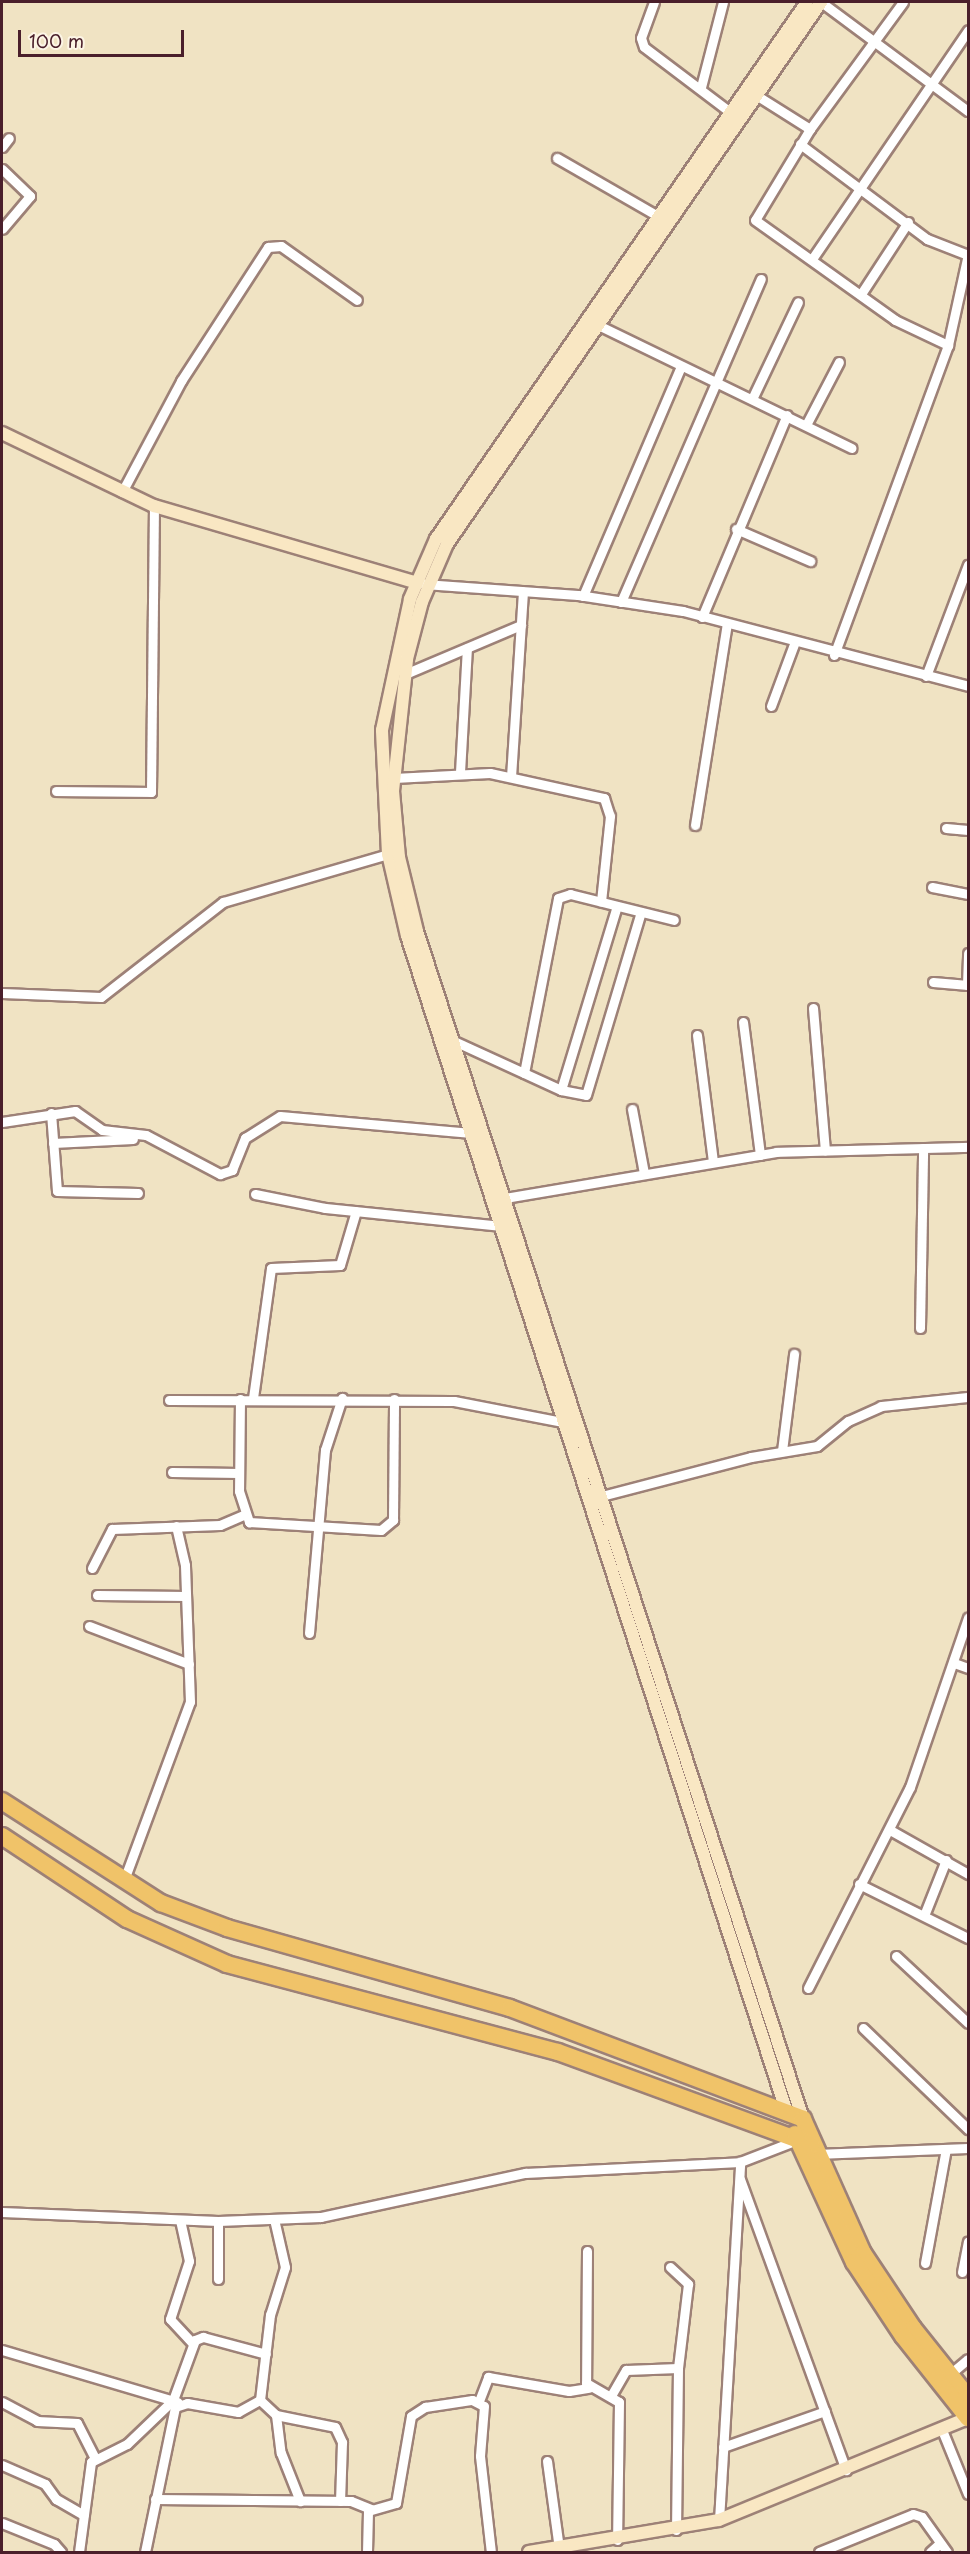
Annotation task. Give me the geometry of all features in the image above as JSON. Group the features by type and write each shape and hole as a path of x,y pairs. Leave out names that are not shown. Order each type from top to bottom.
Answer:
{"highway":[{"path":"2,1801 161,1903 227,1928 510,2008 795,2116 854,2262 903,2336 969,2418"},
{"path":"2,1836 127,1919 227,1964 558,2052 808,2146 863,2253 969,2397"}],"main road":[{"path":"795,2116 590,1499 502,1226 499,1199 471,1133 407,936 388,854 382,730 394,660 423,584 465,489 807,2"},
{"path":"795,2116 603,1495 499,1199 399,857 394,778 405,674 423,584 474,499 821,2"},
{"path":"2,433 154,506 423,584"},
{"path":"529,2553 676,2530 719,2520 969,2418"}],"street":[{"path":"654,2 641,38 644,46 701,87 730,112"},
{"path":"701,87 723,2"},
{"path":"821,2 969,111"},
{"path":"903,2 810,129 755,220 895,320 948,345"},
{"path":"812,259 969,30"},
{"path":"756,95 810,129"},
{"path":"2,147 9,138"},
{"path":"800,144 908,222 927,239 968,254 948,345 834,655"},
{"path":"557,158 658,216"},
{"path":"2,169 30,196 2,230"},
{"path":"861,294 908,222"},
{"path":"122,492 181,381 268,247 281,246 357,300"},
{"path":"621,602 714,381 761,279"},
{"path":"752,399 798,302"},
{"path":"596,324 851,447"},
{"path":"806,425 839,362"},
{"path":"583,596 681,366"},
{"path":"702,617 736,529 787,415"},
{"path":"56,791 151,792 154,506"},
{"path":"736,529 810,561"},
{"path":"926,676 969,566"},
{"path":"423,584 583,596 702,617 834,655 969,686"},
{"path":"511,777 523,591"},
{"path":"695,825 728,624"},
{"path":"405,674 521,625"},
{"path":"771,706 794,644"},
{"path":"460,772 466,648"},
{"path":"394,778 460,772 511,777 597,794 608,801 601,902"},
{"path":"946,828 969,830"},
{"path":"2,993 101,997 223,902 388,854"},
{"path":"932,887 969,894"},
{"path":"524,1073 556,901 565,894 674,920"},
{"path":"561,1090 617,906"},
{"path":"454,1041 561,1090 580,1097 587,1093 641,912"},
{"path":"933,982 968,985 969,953"},
{"path":"813,1008 825,1150"},
{"path":"743,1022 760,1155"},
{"path":"697,1035 713,1162"},
{"path":"632,1109 644,1173"},
{"path":"2,1122 75,1111 108,1132 154,1138 210,1171 226,1174 245,1138 280,1116 471,1133"},
{"path":"51,1113 60,1193 138,1193"},
{"path":"53,1143 154,1138"},
{"path":"920,1328 923,1148"},
{"path":"499,1199 760,1155 825,1150 969,1148"},
{"path":"255,1194 356,1211 502,1226"},
{"path":"253,1398 271,1268 340,1265 356,1211"},
{"path":"782,1451 794,1354"},
{"path":"590,1499 782,1451 824,1443 848,1421 881,1406 969,1397"},
{"path":"240,1398 238,1473 243,1515 255,1524 381,1530 392,1524 394,1399"},
{"path":"309,1633 325,1450 342,1398"},
{"path":"169,1400 394,1399 479,1404 567,1423"},
{"path":"171,1472 238,1473"},
{"path":"92,1568 112,1529 220,1525 243,1515"},
{"path":"124,1880 184,1726 189,1664 186,1596 176,1526"},
{"path":"97,1595 186,1596"},
{"path":"808,1988 859,1884 890,1830 957,1664 969,1618"},
{"path":"89,1626 189,1664"},
{"path":"957,1664 969,1668"},
{"path":"890,1830 969,1874"},
{"path":"925,1913 946,1860"},
{"path":"859,1884 925,1913 969,1938"},
{"path":"897,1956 969,2023"},
{"path":"863,2028 969,2129"},
{"path":"2,2212 218,2221 274,2219 366,2210 525,2173 740,2162 808,2146 969,2148"},
{"path":"925,2263 946,2149"},
{"path":"719,2520 740,2162"},
{"path":"738,2176 846,2470"},
{"path":"260,2400 272,2305 285,2267 274,2219"},
{"path":"180,2220 189,2261 170,2319 193,2344"},
{"path":"218,2221 218,2278"},
{"path":"962,2272 969,2242"},
{"path":"587,2252 589,2388"},
{"path":"670,2267 688,2284 678,2368 676,2530"},
{"path":"145,2553 174,2409 193,2344 203,2337 266,2354"},
{"path":"2,2350 177,2402 238,2412 260,2400"},
{"path":"950,2374 969,2359"},
{"path":"612,2394 626,2370 678,2368"},
{"path":"479,2401 488,2377 569,2391 589,2388 612,2394 619,2402 617,2540"},
{"path":"260,2400 276,2415 335,2427 342,2442 340,2501"},
{"path":"155,2499 340,2501 371,2509 396,2504 414,2412 479,2401"},
{"path":"479,2401 485,2408 480,2456 491,2553"},
{"path":"2,2402 37,2421 77,2423 94,2457 79,2553"},
{"path":"94,2457 127,2444 177,2402"},
{"path":"723,2447 825,2411"},
{"path":"276,2415 281,2453 300,2501"},
{"path":"942,2430 969,2494"},
{"path":"547,2461 559,2549"},
{"path":"2,2465 45,2484 56,2499 84,2515"},
{"path":"367,2553 371,2509"},
{"path":"819,2553 913,2514 947,2553"},
{"path":"2,2523 54,2544 61,2553"},
{"path":"930,2553 940,2543"}]}
